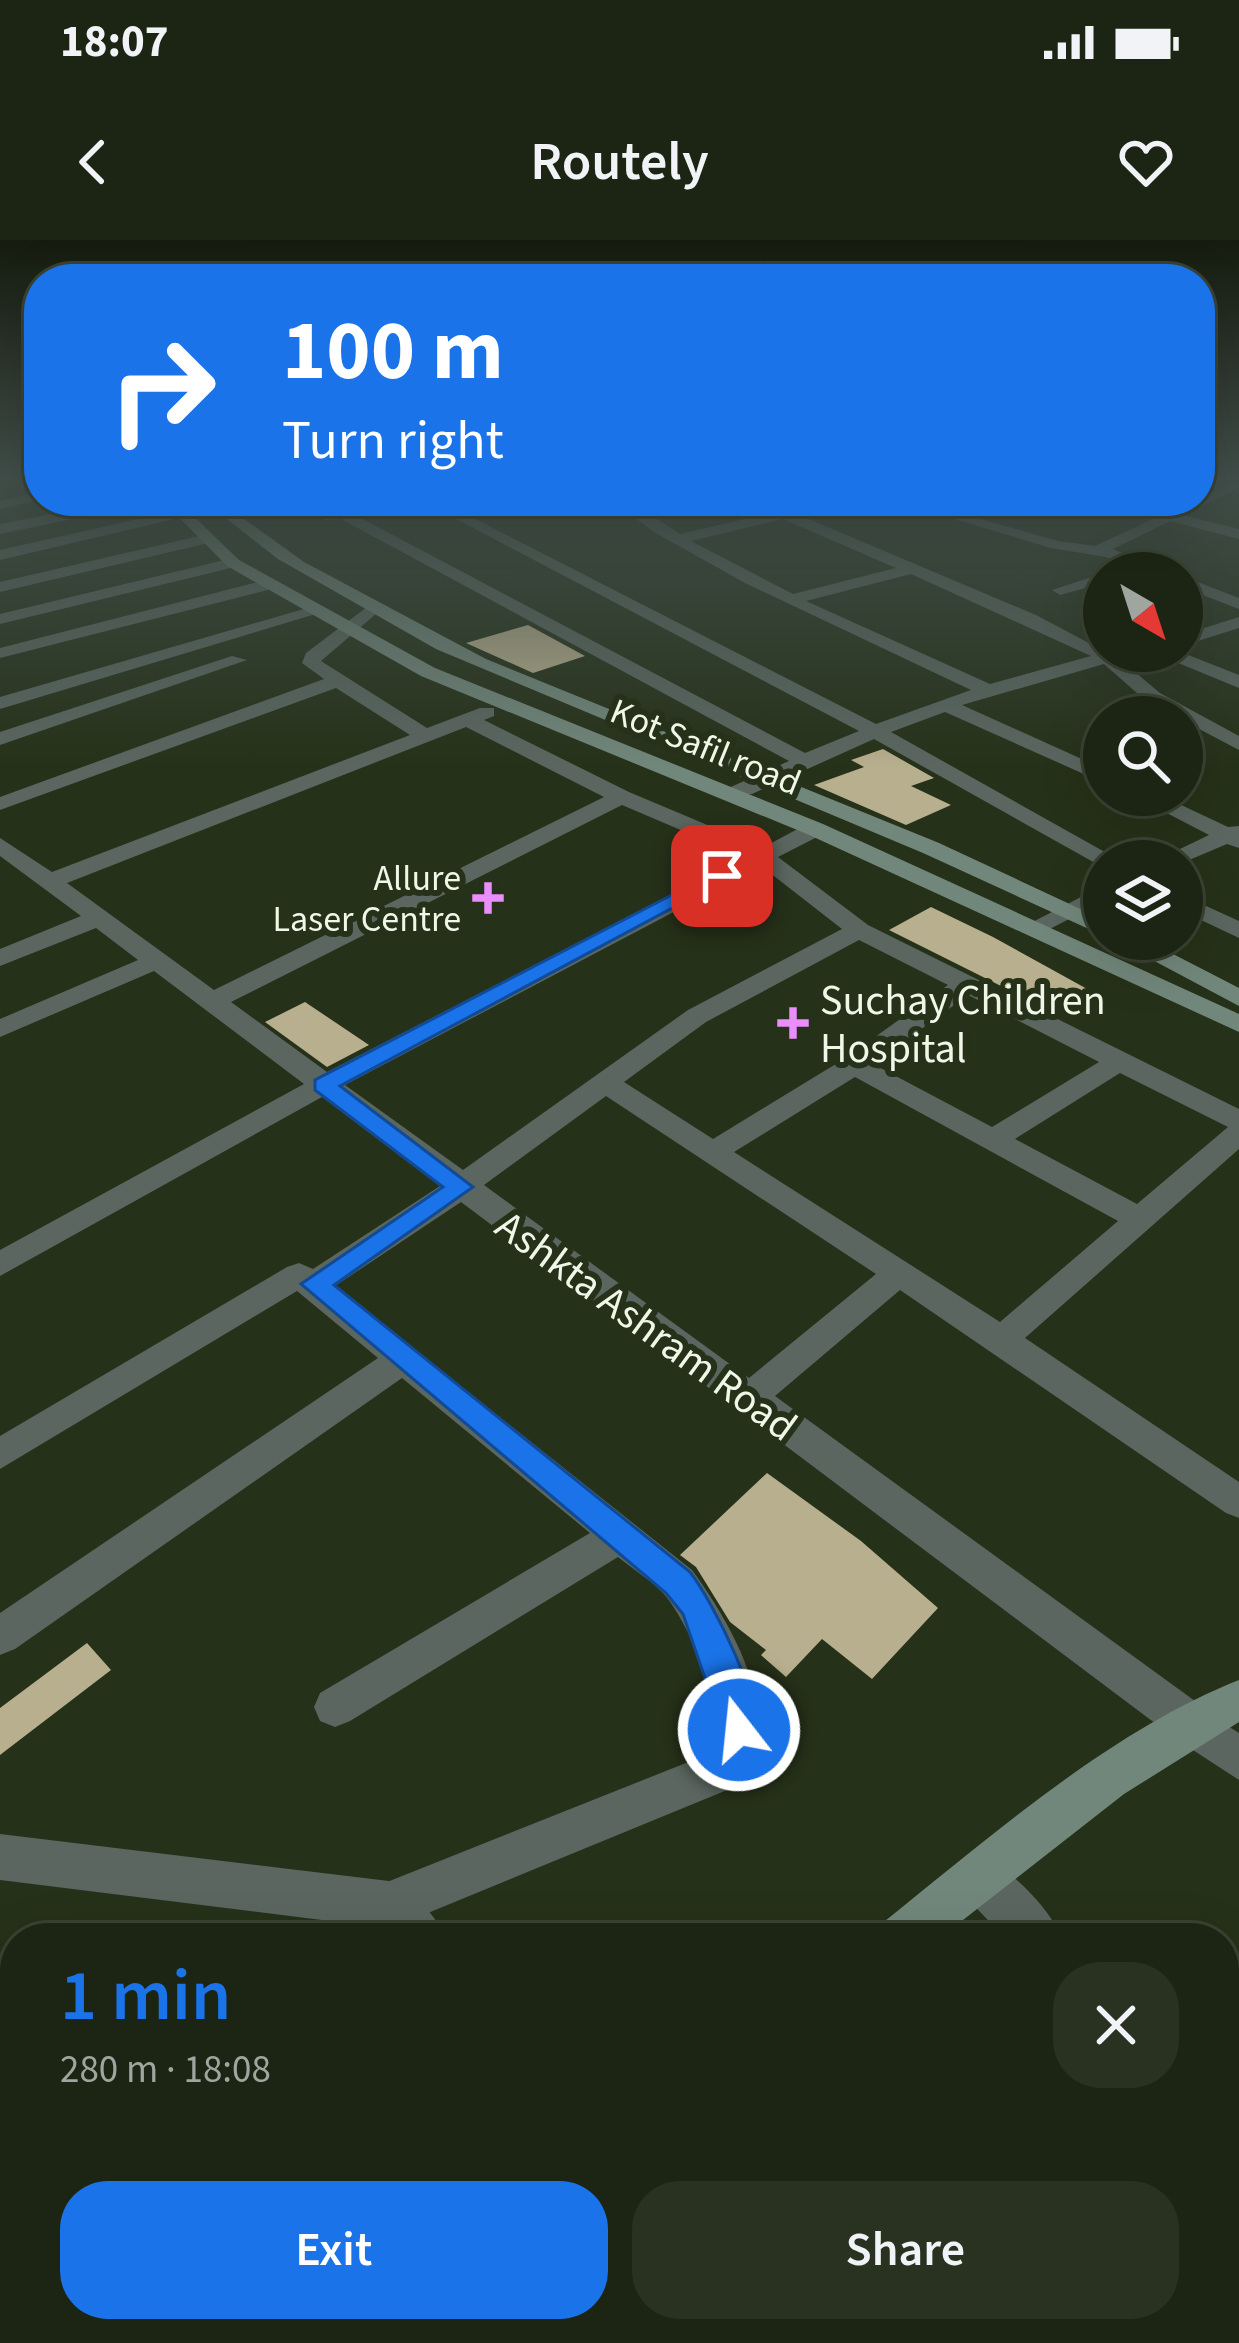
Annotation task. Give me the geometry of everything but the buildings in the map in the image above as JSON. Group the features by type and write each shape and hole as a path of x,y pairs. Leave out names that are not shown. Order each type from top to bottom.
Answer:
{"main road":[{"name":"Kot Safil road","path":"250,574 428,672 815,829 1239,1024"},
{"name":"Kot Safil road","path":"313,574 475,665 767,782 1083,918"},
{"path":"1166,960 1239,998"},
{"path":"920,1923 978,1876 1191,1724 1239,1700"}],"street":[{"path":"0,587 56,574"},
{"path":"4,615 184,574"},
{"path":"455,574 804,761"},
{"path":"571,574 874,731 1083,849"},
{"path":"747,574 990,691"},
{"path":"794,599 890,574"},
{"path":"927,574 1083,647"},
{"path":"1060,590 1083,584"},
{"path":"0,703 66,659 266,585"},
{"path":"1203,589 1239,604"},
{"path":"371,609 346,625 310,663 425,736"},
{"path":"0,653 66,659 206,642 320,610"},
{"path":"4,615 118,699"},
{"path":"1203,634 1239,622"},
{"path":"1208,632 1239,646"},
{"path":"206,642 259,670"},
{"path":"0,739 238,660"},
{"path":"732,795 874,731 1083,665"},
{"path":"1203,668 1239,682"},
{"path":"1123,672 1153,697 1239,744"},
{"path":"280,682 301,693"},
{"path":"0,804 334,682"},
{"path":"46,884 506,705"},
{"path":"948,706 1083,767"},
{"path":"468,720 621,797 762,856 859,930 1239,1120"},
{"path":"210,1002 621,797"},
{"path":"1190,816 1235,836"},
{"path":"0,1264 323,1085 815,829"},
{"path":"1203,848 1235,836"},
{"name":"Ashkta Ashram Road","path":"0,845 46,884 1239,1759"},
{"path":"1035,927 1083,902"},
{"path":"1203,913 1239,931"},
{"path":"0,958 95,919"},
{"path":"315,1284 736,992 859,930"},
{"path":"0,1029 154,962"},
{"path":"714,1151 854,1065 967,983"},
{"path":"993,1140 1121,1060"},
{"path":"854,1065 1140,1219"},
{"path":"604,1082 1234,1488"},
{"path":"1001,1340 1239,1133"},
{"path":"747,1399 898,1274"},
{"path":"0,1454 299,1275 678,1582 696,1606 734,1701 739,1730 734,1755 716,1773 405,1921 0,1857"},
{"path":"0,1636 405,1358"},
{"path":"335,1706 621,1535"},
{"path":"978,1876 1023,1923"}],"place":[{"name":"Allure Laser Centre","path":"488,898"},
{"name":"Suchay Children Hospital","path":"793,1023"}],"route":[{"path":"722,876 323,1085 461,1187 315,1284 678,1582 696,1606 734,1701 739,1730"}]}
